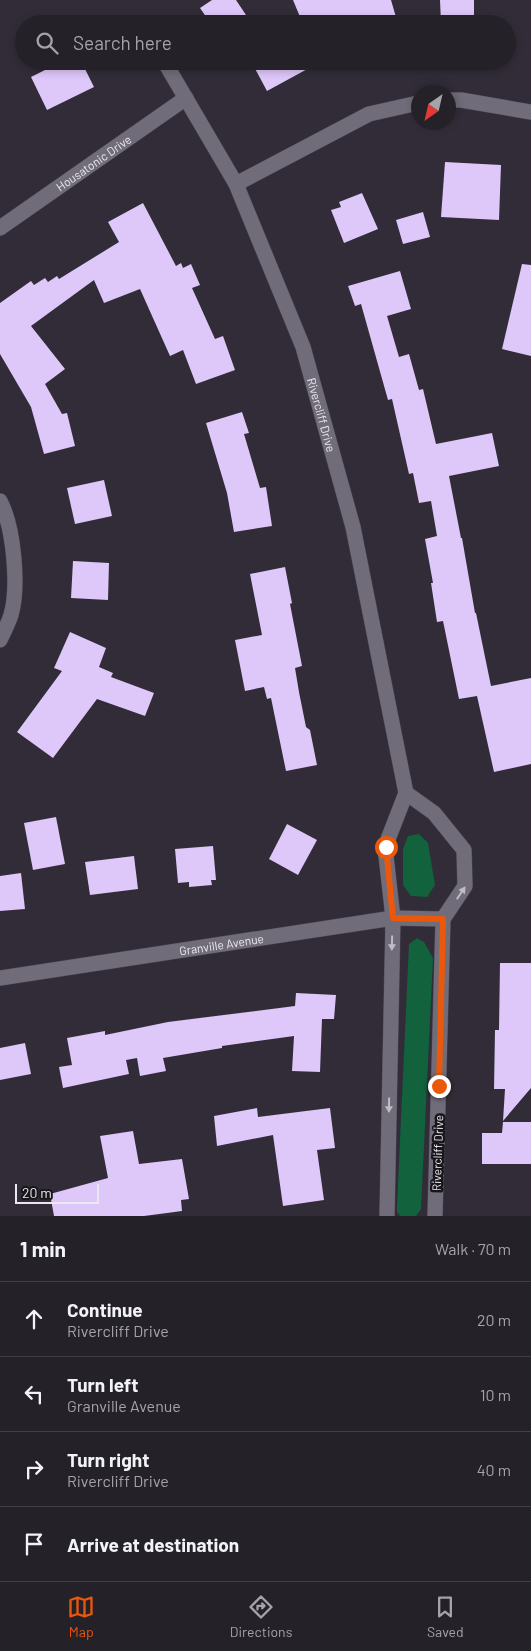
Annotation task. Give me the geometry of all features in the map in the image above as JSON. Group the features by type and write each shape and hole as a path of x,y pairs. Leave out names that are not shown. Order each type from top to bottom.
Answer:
{"street":[{"name":"Rivercliff Drive","path":"169,70 236,184 303,347 353,527 406,793"},
{"name":"Housatonic Drive","path":"0,228 186,98"},
{"path":"456,100 531,112"},
{"path":"236,184 368,114 411,105"},
{"path":"0,501 5,510 14,557 15,587 11,615 0,640"},
{"path":"387,1216 393,918 386,847 406,793 434,813 464,850 466,886 443,919"},
{"name":"Granville Avenue","path":"0,978 393,918 443,919"},
{"name":"Rivercliff Drive","path":"435,1216 443,919"}],"green space":[{"path":"419,834 428,843 435,885 427,897 411,896 403,885 403,849 408,836"},
{"path":"417,938 424,942 433,958 421,1209 416,1216 400,1216 397,1212 397,1206 409,944"}],"building":[{"path":"212,0 236,0 246,15 205,15 200,8"},
{"path":"293,0 391,0 395,15 299,15"},
{"path":"440,0 474,0 474,15 441,15"},
{"path":"45,70 86,70 94,87 47,110 31,77"},
{"path":"256,70 306,70 267,91"},
{"path":"445,162 501,165 499,220 441,217"},
{"path":"362,193 378,229 344,243 331,210 341,207 339,202"},
{"path":"143,203 176,266 181,263 183,268 191,264 200,285 192,288 215,339 223,336 235,370 196,384 183,350 170,356 140,289 104,303 94,280 31,326 65,369 45,384 62,414 67,413 75,446 44,454 31,407 0,354 0,303 31,281 34,285 45,278 48,282 57,276 59,279 119,242 108,222"},
{"path":"423,212 430,237 403,244 396,220"},
{"path":"522,264 531,265 531,356 502,349"},
{"path":"400,271 411,309 387,316 399,357 409,354 419,390 423,389 436,444 492,433 499,466 449,476 491,686 531,678 531,764 494,772 477,696 459,699 443,621 437,622 431,583 433,583 425,539 437,536 431,501 419,503 413,473 409,474 392,399 388,400 361,304 355,306 348,286"},
{"path":"242,412 249,433 244,434 260,488 266,487 272,526 234,532 227,493 206,423"},
{"path":"104,480 112,516 75,524 67,488"},
{"path":"73,561 109,563 108,600 71,598"},
{"path":"285,567 302,666 295,668 306,727 310,730 317,765 286,771 271,698 267,699 264,687 245,691 235,640 262,635 250,574"},
{"path":"70,632 106,648 99,667 113,673 111,677 154,693 145,716 97,699 53,758 17,732 62,671 54,668"},
{"path":"56,817 65,864 33,870 24,823"},
{"path":"287,824 317,840 298,875 269,859"},
{"path":"213,846 216,880 211,880 212,885 189,887 189,882 178,883 175,849"},
{"path":"134,856 138,889 90,895 85,862"},
{"path":"21,873 25,909 0,911 0,876"},
{"path":"500,963 531,963 531,1088 503,1121 505,1089 494,1089 495,1030 499,1030"},
{"path":"296,993 336,995 334,1019 322,1019 320,1072 292,1071 294,1036 222,1046 222,1048 163,1058 166,1071 140,1076 137,1058 126,1060 129,1074 63,1088 59,1067 72,1065 67,1038 105,1031 105,1035 168,1022 295,1006"},
{"path":"25,1043 31,1074 0,1080 0,1048"},
{"path":"257,1108 258,1117 330,1108 335,1148 317,1150 324,1200 283,1206 273,1135 217,1146 214,1116"},
{"path":"503,1122 531,1122 531,1164 482,1164 482,1133 502,1133"},
{"path":"133,1131 139,1164 182,1159 189,1199 181,1200 182,1211 144,1216 54,1216 50,1194 108,1178 100,1136"}],"route":[{"path":"386,847 393,918 443,919 439,1086"}]}
